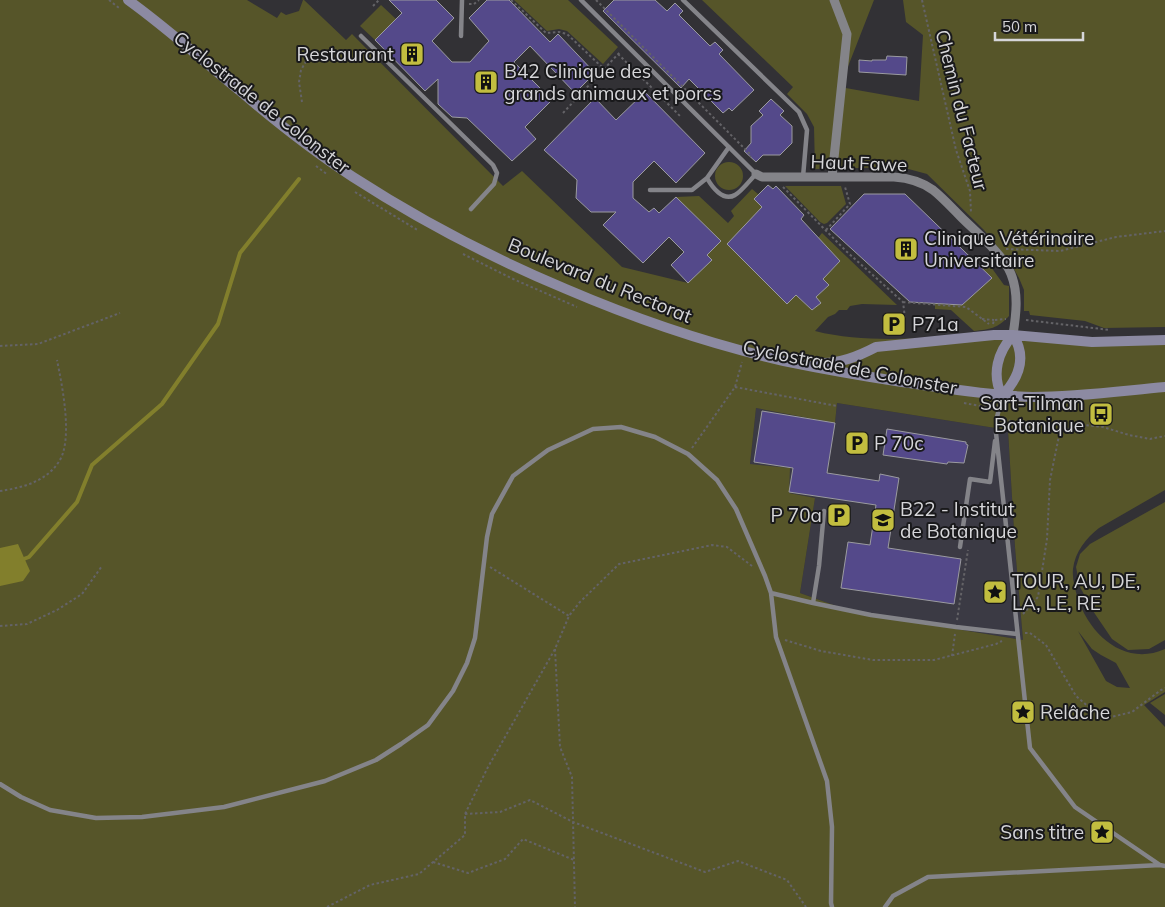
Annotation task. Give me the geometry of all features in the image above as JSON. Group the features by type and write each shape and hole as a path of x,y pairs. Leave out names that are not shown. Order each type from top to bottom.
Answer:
{"main road":[{"name":"Boulevard du Rectorat","path":"128,0 265,112 311,148 352,176 421,218 500,260 635,317 686,334 783,360 854,374 1002,396 1071,396 1165,387"},
{"path":"783,360 829,364 863,354 876,347 994,335 1092,342 1165,340"},
{"path":"1013,335 1020,346 1019,367 1014,382 1002,396 997,382 998,360 1001,352 1013,335"}],"street":[{"path":"832,177 847,34 834,0"},
{"name":"Haut Fawe","path":"756,174 762,177 894,177 911,180 934,190 998,254 1008,267 1014,283 1016,299 1016,319 1013,335"}],"lane":[{"path":"461,36 462,0"},
{"path":"581,0 756,174 735,196 727,197 711,186 707,178"},
{"path":"683,0 799,112 807,130 803,177"},
{"path":"361,36 494,165 497,173 494,184 471,209"},
{"path":"650,190 692,190 707,178 729,147"},
{"path":"960,547 970,479 990,482 998,408 1002,396"},
{"path":"0,784 21,797 50,810 96,818 142,817 224,807 325,781 376,760 428,725 453,691 467,663 475,638 490,522 492,514 513,476 548,450 594,428 622,428 655,437 688,454 717,480 736,509 771,593 776,637 827,781 832,827 830,903 832,907"},
{"path":"996,433 1030,748 1075,807 1163,865"},
{"path":"812,603 824,511"},
{"path":"771,593 871,615 1017,634"},
{"path":"885,907 893,896 928,878 1163,865"}],"path":[{"path":"109,0 124,11"},
{"path":"373,6 378,0"},
{"path":"511,0 546,34 559,32 567,34 604,69"},
{"path":"596,0 751,155"},
{"name":"Chemin du Facteur","path":"922,0 956,150 970,191 971,227"},
{"path":"563,113 626,46"},
{"path":"302,102 299,82 301,70 312,51"},
{"path":"618,54 681,117"},
{"name":"Cyclostrade de Colonster","path":"313,164 328,174"},
{"path":"777,177 780,184 846,251 903,302 963,306 992,328 994,320"},
{"path":"826,230 850,204 843,177"},
{"name":"Cyclostrade de Colonster","path":"350,189 425,234"},
{"path":"998,254 1007,248 1060,251 1116,237 1165,231"},
{"path":"457,251 511,278 578,307"},
{"path":"903,302 905,318"},
{"path":"0,346 38,344 120,313"},
{"path":"981,318 994,320 1016,319 1117,331"},
{"path":"0,491 20,488 43,478 58,464 63,454 66,434 64,402 57,360"},
{"path":"688,454 735,387 742,362"},
{"path":"735,387 837,406"},
{"name":"Cyclostrade de Colonster","path":"957,402 998,408"},
{"path":"997,417 1041,431 1060,431 1084,426 1104,427 1150,439 1165,436"},
{"path":"1017,622 1038,597 1047,539 1050,480 1060,431"},
{"path":"327,907 370,885 418,874 465,835 465,814 488,767 555,649 569,616 579,603 619,564 712,545 727,547 765,576"},
{"path":"952,656 968,549 960,547"},
{"path":"484,562 569,616"},
{"path":"0,626 27,624 57,610 82,594 102,566"},
{"path":"776,637 821,651 873,660 934,660 996,644 1017,634 1030,633 1046,645 1076,696 1103,719 1132,712 1165,688"},
{"path":"555,649 560,748 572,777 575,907"},
{"path":"465,814 500,812 530,800 573,822 705,872 738,860 787,880 806,907"},
{"path":"433,862 468,873 505,859 523,840 574,860"}],"shaded area":[{"path":"0,0 247,0 277,18 281,12 286,15 299,11 304,0 346,40 352,34 503,186 522,171 622,267 688,283 711,260 707,255 720,241 676,197 699,196 728,223 734,216 731,211 752,189 758,194 755,200 765,205 729,246 786,303 796,295 812,310 820,303 816,297 829,285 820,275 831,271 840,261 818,238 822,233 897,305 862,304 850,306 847,310 839,310 828,317 815,331 873,339 994,337 1165,340 1165,490 1094,532 1079,551 1074,563 1073,580 1078,599 1091,625 1111,644 1123,651 1136,654 1165,649 1165,692 1144,705 1165,727 1165,907 0,907","holes":["837,403 1008,430 1023,640 853,612 800,593 815,498 789,493 790,468 750,464 756,408 835,423","1078,631 1092,649 1116,663 1130,688 1117,687 1106,681"]},
{"path":"514,0 568,0 618,47 603,64 567,31 559,29 547,31"},
{"path":"702,0 874,0 840,87 919,101 923,35 906,22 903,0 1165,0 1165,327 1104,328 1085,321 1030,315 1029,311 1024,311 1024,290 1010,262 984,230 927,174 901,167 815,169 814,127 807,114 787,94 793,87"},
{"path":"381,5 396,19 375,40 360,26"},
{"path":"729,162 739,166 743,176 739,186 729,190 719,186 715,176 719,166"},
{"path":"785,186 841,186 846,204 824,224"},
{"path":"985,266 991,267 1004,285 1009,286 1009,316 1001,324 993,328 974,331 951,310 935,309 935,304 962,305 991,278 982,268"},
{"path":"837,403 1008,430 1023,640 853,612 800,593 815,498 788,493 750,464 756,408 835,423"},
{"path":"1165,502 1165,640 1149,649 1128,650 1112,639 1093,611 1080,587 1076,567 1080,554 1090,544"},
{"path":"18,544 30,571 23,581 0,586 0,548"},
{"path":"1165,694 1165,715 1150,703"}],"building":[{"name":"B42 Clinique des grands animaux et porcs","path":"389,0 436,0 454,18 432,41 452,62 470,62 489,41 469,18 487,0 509,0 550,42 558,34 595,73 575,93 530,46 514,62 552,100 525,127 536,139 512,161 467,118 452,117 438,104 438,79 425,91 375,40 402,13"},
{"path":"614,0 655,0 667,11 675,3 683,11 679,15 710,46 715,42 723,50 719,54 754,90 732,111 729,108 723,113 689,79 681,88 603,11"},
{"path":"887,56 907,57 906,75 859,72 859,60 886,60"},
{"path":"645,92 705,153 676,183 654,161 633,182 633,198 649,212 654,208 659,213 676,197 721,241 707,255 712,260 688,283 671,265 684,252 669,237 643,263 603,225 616,212 591,212 576,198 577,180 544,150 595,98 616,120"},
{"path":"771,99 784,111 780,115 792,126 792,143 780,155 763,155 756,162 744,151 751,143 751,126 763,115 759,111"},
{"path":"768,185 773,189 776,186 804,215 801,219 840,261 823,279 829,285 816,297 821,303 812,310 796,295 787,304 727,244 762,207 754,199"},
{"name":"Clinique Vétérinaire Universitaire","path":"864,194 905,194 992,278 962,305 910,302 830,229"},
{"path":"762,411 835,423 827,473 879,481 880,474 899,478 888,548 961,559 954,604 841,588 848,542 870,545 876,505 789,492 793,468 754,462"},
{"path":"887,429 966,442 968,445 964,463 948,462 947,464 883,455"}],"waterway":[{"path":"21,560 29,557 77,502 92,465 162,404 218,324 240,253 299,179"}],"place":[{"name":"Restaurant","path":"412,54"},
{"name":"B42 Clinique des grands animaux et porcs","path":"486,82"},
{"name":"Clinique Vétérinaire Universitaire","path":"906,249"},
{"name":"P71a","path":"894,324"},
{"name":"Sart-Tilman Botanique","path":"1101,414"},
{"name":"P 70c","path":"857,443"},
{"name":"P 70a","path":"839,515"},
{"name":"B22 - Institut de Botanique","path":"883,520"},
{"name":"TOUR, AU, DE, LA, LE, RE","path":"995,592"},
{"name":"Relâche","path":"1023,712"},
{"name":"Sans titre","path":"1102,832"}]}
